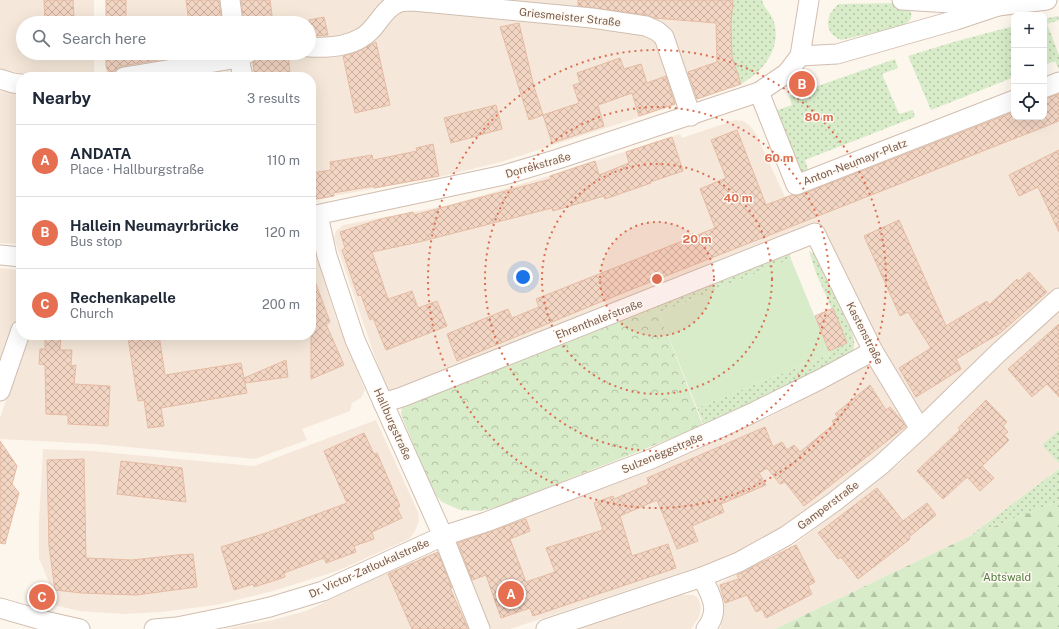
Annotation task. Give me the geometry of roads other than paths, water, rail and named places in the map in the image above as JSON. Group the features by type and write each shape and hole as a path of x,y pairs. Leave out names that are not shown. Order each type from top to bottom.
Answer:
{"street":[{"path":"230,0 232,16"},
{"path":"759,92 787,73 800,56 809,0"},
{"path":"902,0 998,6 1047,0"},
{"name":"Griesmeister Straße","path":"316,47 324,48 349,43 362,38 389,9 400,2 412,1 592,18 646,26 657,31 664,37 691,116"},
{"path":"800,56 837,54 956,20 998,6"},
{"path":"151,72 215,60"},
{"path":"242,60 243,72"},
{"path":"0,79 16,83"},
{"path":"1047,87 1059,82"},
{"name":"Dorrekstraße","path":"316,215 504,175 558,160 759,92"},
{"name":"Anton-Neumayr-Platz","path":"759,92 796,185 1011,101"},
{"name":"Hallburgstraße","path":"316,221 339,297 355,340 443,536 480,629"},
{"name":"Ehrenthalerstraße","path":"383,403 402,397 815,233"},
{"name":"Kastenstraße","path":"815,233 873,351 920,429"},
{"path":"0,255 16,257"},
{"name":"Gamperstraße","path":"546,629 702,577 739,562 786,536 834,502 881,465 998,353 1059,298"},
{"path":"0,391 18,340"},
{"name":"Sulzeneggstraße","path":"443,536 501,516 651,459 748,415 821,379 873,351"},
{"name":"Dr. Victor-Zatloukalstraße","path":"154,629 177,627 237,615 323,591 443,536"},
{"path":"702,577 714,602 714,614 706,629"},
{"path":"0,608 80,629"}],"place":[{"name":"Hallein Neumayrbrücke","path":"802,84"},
{"name":"ANDATA","path":"511,594"},
{"name":"Rechenkapelle","path":"42,597"}],"park label":[{"name":"Abtswald","path":"1007,577"}]}
